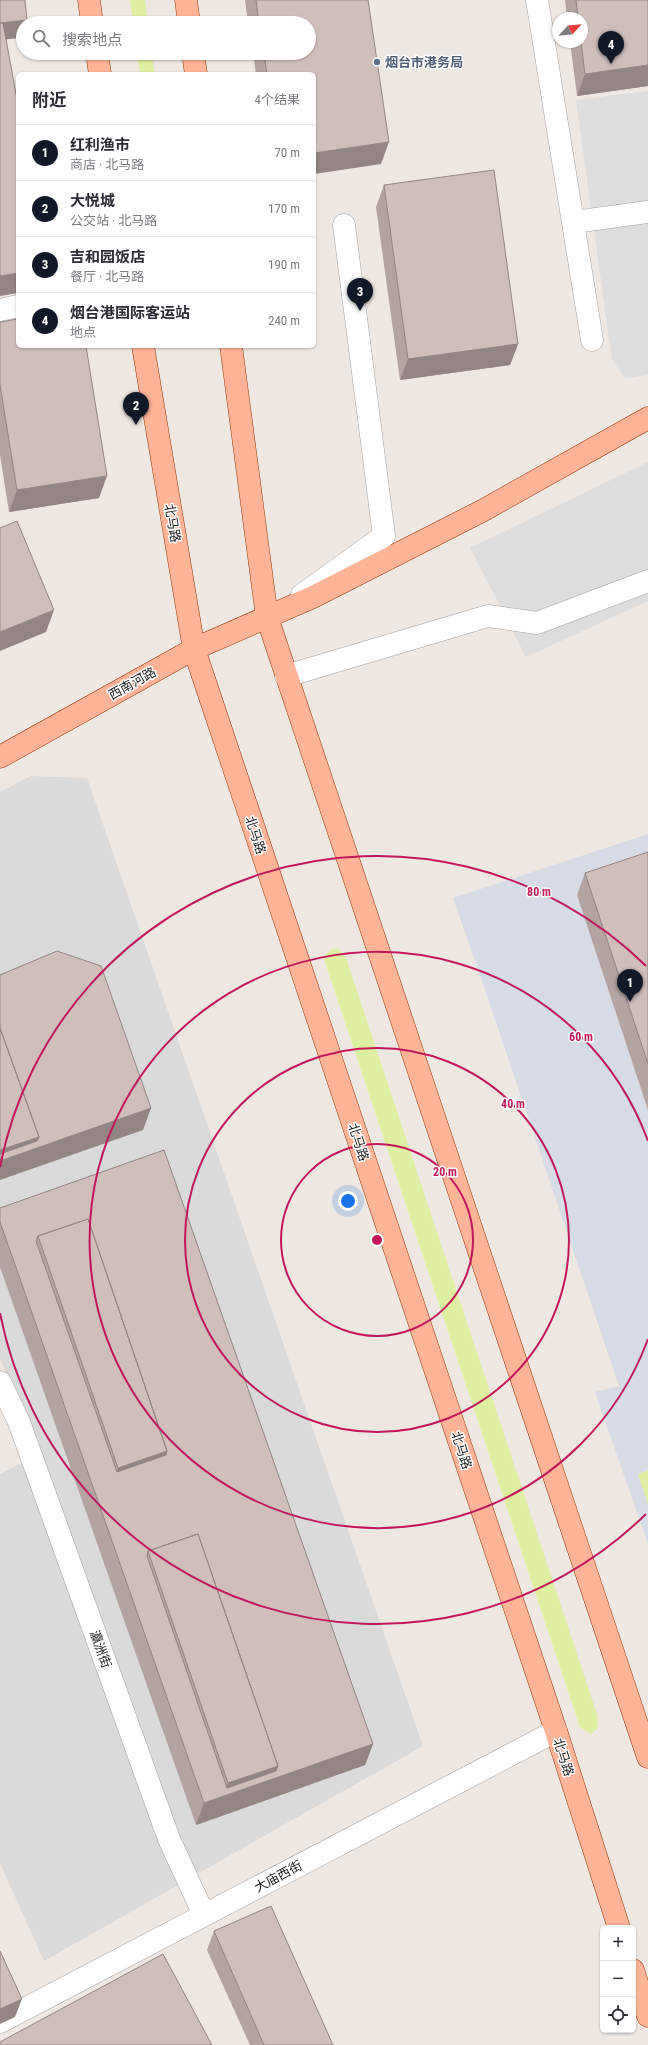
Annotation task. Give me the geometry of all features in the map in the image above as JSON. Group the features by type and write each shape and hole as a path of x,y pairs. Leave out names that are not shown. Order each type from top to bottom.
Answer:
{"main road":[{"path":"89,0 91,16"},
{"path":"186,0 188,16"},
{"path":"98,60 100,72"},
{"path":"194,60 196,72"},
{"name":"北马路","path":"143,348 194,649 556,1731 618,1925"},
{"path":"231,348 267,617 648,1757"},
{"name":"西南河路","path":"0,757 194,649 312,597 482,510 648,418"},
{"path":"636,1979 648,2016"}],"lane":[{"path":"536,0 574,222 592,340"},
{"path":"574,222 648,212"},
{"path":"267,617 310,590 384,536 344,225"},
{"path":"0,310 16,306"},
{"path":"286,676 488,616 537,623 648,581"},
{"name":"瀛洲街","path":"0,1382 19,1422 169,1839 204,1915"},
{"name":"大庙西街","path":"0,2022 556,1731"}],"shaded area":[{"path":"648,91 648,375 625,378 612,360 576,100"},
{"path":"648,462 648,601 526,657 470,548"},
{"path":"31,776 87,778 423,1746 44,1961 0,1863 0,1474 42,1452 0,1359 0,792"},
{"path":"648,834 648,1470 638,1474 648,1505 648,1544 595,1392 619,1386 453,898"}],"green space":[{"path":"130,0 145,0 147,16 132,16"},
{"path":"138,60 153,60 155,72 140,72"},
{"path":"338,948 346,958 597,1714 598,1728 591,1734 580,1727 323,956 332,949"},
{"path":"648,1470 648,1505 637,1474"}],"building":[{"path":"0,0 25,0 27,16 16,16 16,21 0,23"},
{"path":"256,0 368,0 389,142 316,153 316,72 267,72 265,60 316,60 316,16 258,16"},
{"path":"576,0 648,0 648,65 585,74 582,48 588,48 588,12 577,12"},
{"path":"0,23 3,23 16,94 16,273 0,276"},
{"path":"494,170 518,344 408,359 384,185"},
{"path":"16,319 16,348 86,348 107,476 17,490 0,385 0,322"},
{"path":"17,521 54,610 0,632 0,528"},
{"path":"648,852 648,1064 585,873"},
{"path":"57,951 101,966 151,1108 0,1161 0,1154 37,1141 39,1137 0,1028 0,975"},
{"path":"0,1028 39,1137 0,1150"},
{"path":"164,1150 373,1744 204,1803 0,1222 0,1208","holes":["88,1219 167,1451 166,1455 117,1472 36,1241 38,1236","198,1534 278,1766 276,1771 227,1788 147,1556 148,1551"]},
{"path":"88,1219 167,1451 118,1468 38,1236"},
{"path":"198,1534 278,1766 228,1783 148,1551"},
{"path":"271,1906 333,2045 264,2045 214,1931"},
{"path":"0,1951 22,1999 0,2009"},
{"path":"163,1954 212,2045 0,2045 0,2042"}],"place":[{"name":"烟台市港务局","path":"377,62"},
{"name":"烟台港国际客运站","path":"611,64"},
{"name":"吉和园饭店","path":"360,311"},
{"name":"大悦城","path":"136,425"},
{"name":"红利渔市","path":"630,1002"}]}
